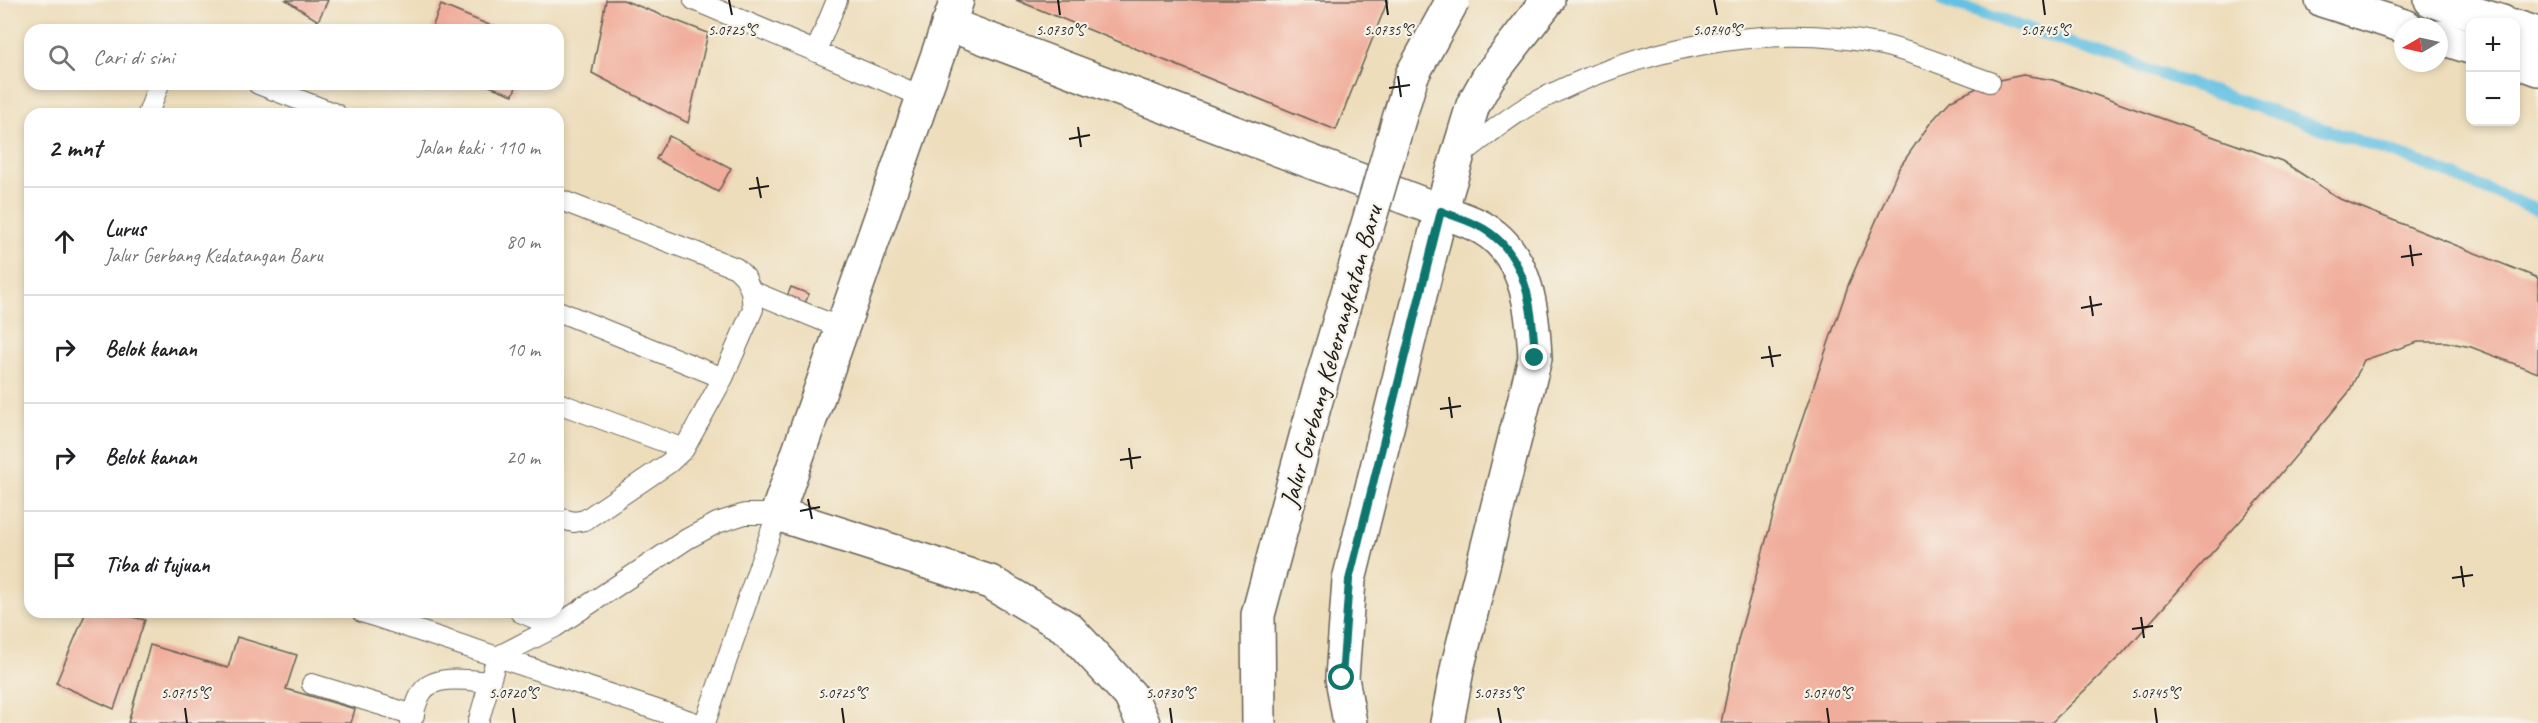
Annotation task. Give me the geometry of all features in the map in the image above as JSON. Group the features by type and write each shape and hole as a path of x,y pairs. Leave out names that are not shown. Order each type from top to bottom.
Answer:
{"street":[{"name":"Jalur Gerbang Keberangkatan Baru","path":"1259,723 1258,615 1314,408 1412,75 1453,0"},
{"path":"1350,723 1342,678 1349,580 1441,211 1473,105 1488,78 1548,0"},
{"path":"2322,0 2394,23"},
{"path":"2431,0 2489,18"},
{"path":"1143,723 1130,695 1069,629 990,582 777,514 952,12 1485,230 1514,257 1533,308 1535,358 1458,665 1447,723"},
{"path":"2520,28 2538,34"},
{"path":"2448,40 2466,46"},
{"path":"2520,62 2538,69"}],"lane":[{"path":"694,0 921,96"},
{"path":"816,51 837,0"},
{"path":"1457,158 1528,106 1605,70 1699,44 1796,35 1883,45 1990,82"},
{"path":"150,108 157,90"},
{"path":"274,90 320,108"},
{"path":"564,201 736,268 745,277 751,291 753,309 723,378 684,449 669,464 585,520 574,522 564,520"},
{"path":"751,291 843,329"},
{"path":"564,313 723,378"},
{"path":"564,405 684,449"},
{"path":"478,723 497,657 555,627 687,539 717,523 745,514 777,514 705,723"},
{"path":"380,618 696,723"},
{"path":"533,618 555,627"},
{"path":"312,684 412,719 422,693 434,683 490,682"}],"building":[{"path":"286,0 328,0 318,21"},
{"path":"606,0 623,0 708,33 688,123 592,73"},
{"path":"1016,0 1388,0 1336,130"},
{"path":"441,5 487,24 433,24"},
{"path":"2023,75 2053,80 2282,161 2340,199 2538,278 2538,373 2471,347 2446,342 2418,342 2364,360 2349,392 2258,501 2122,654 2051,723 1721,723 1738,640 1790,455 1849,283 1899,168 1931,122 1951,100 1990,82"},
{"path":"500,90 515,90 513,95"},
{"path":"669,136 731,168 718,192 656,159"},
{"path":"791,287 809,294 798,319 781,311"},
{"path":"83,618 145,620 114,709 56,683"},
{"path":"237,637 297,655 286,689 355,709 351,723 128,723 150,645 228,668"}],"waterway":[{"path":"1942,0 2409,158 2538,210"}],"route":[{"path":"1342,678 1349,580 1441,211 1485,230 1514,257 1533,308 1535,358"}]}
